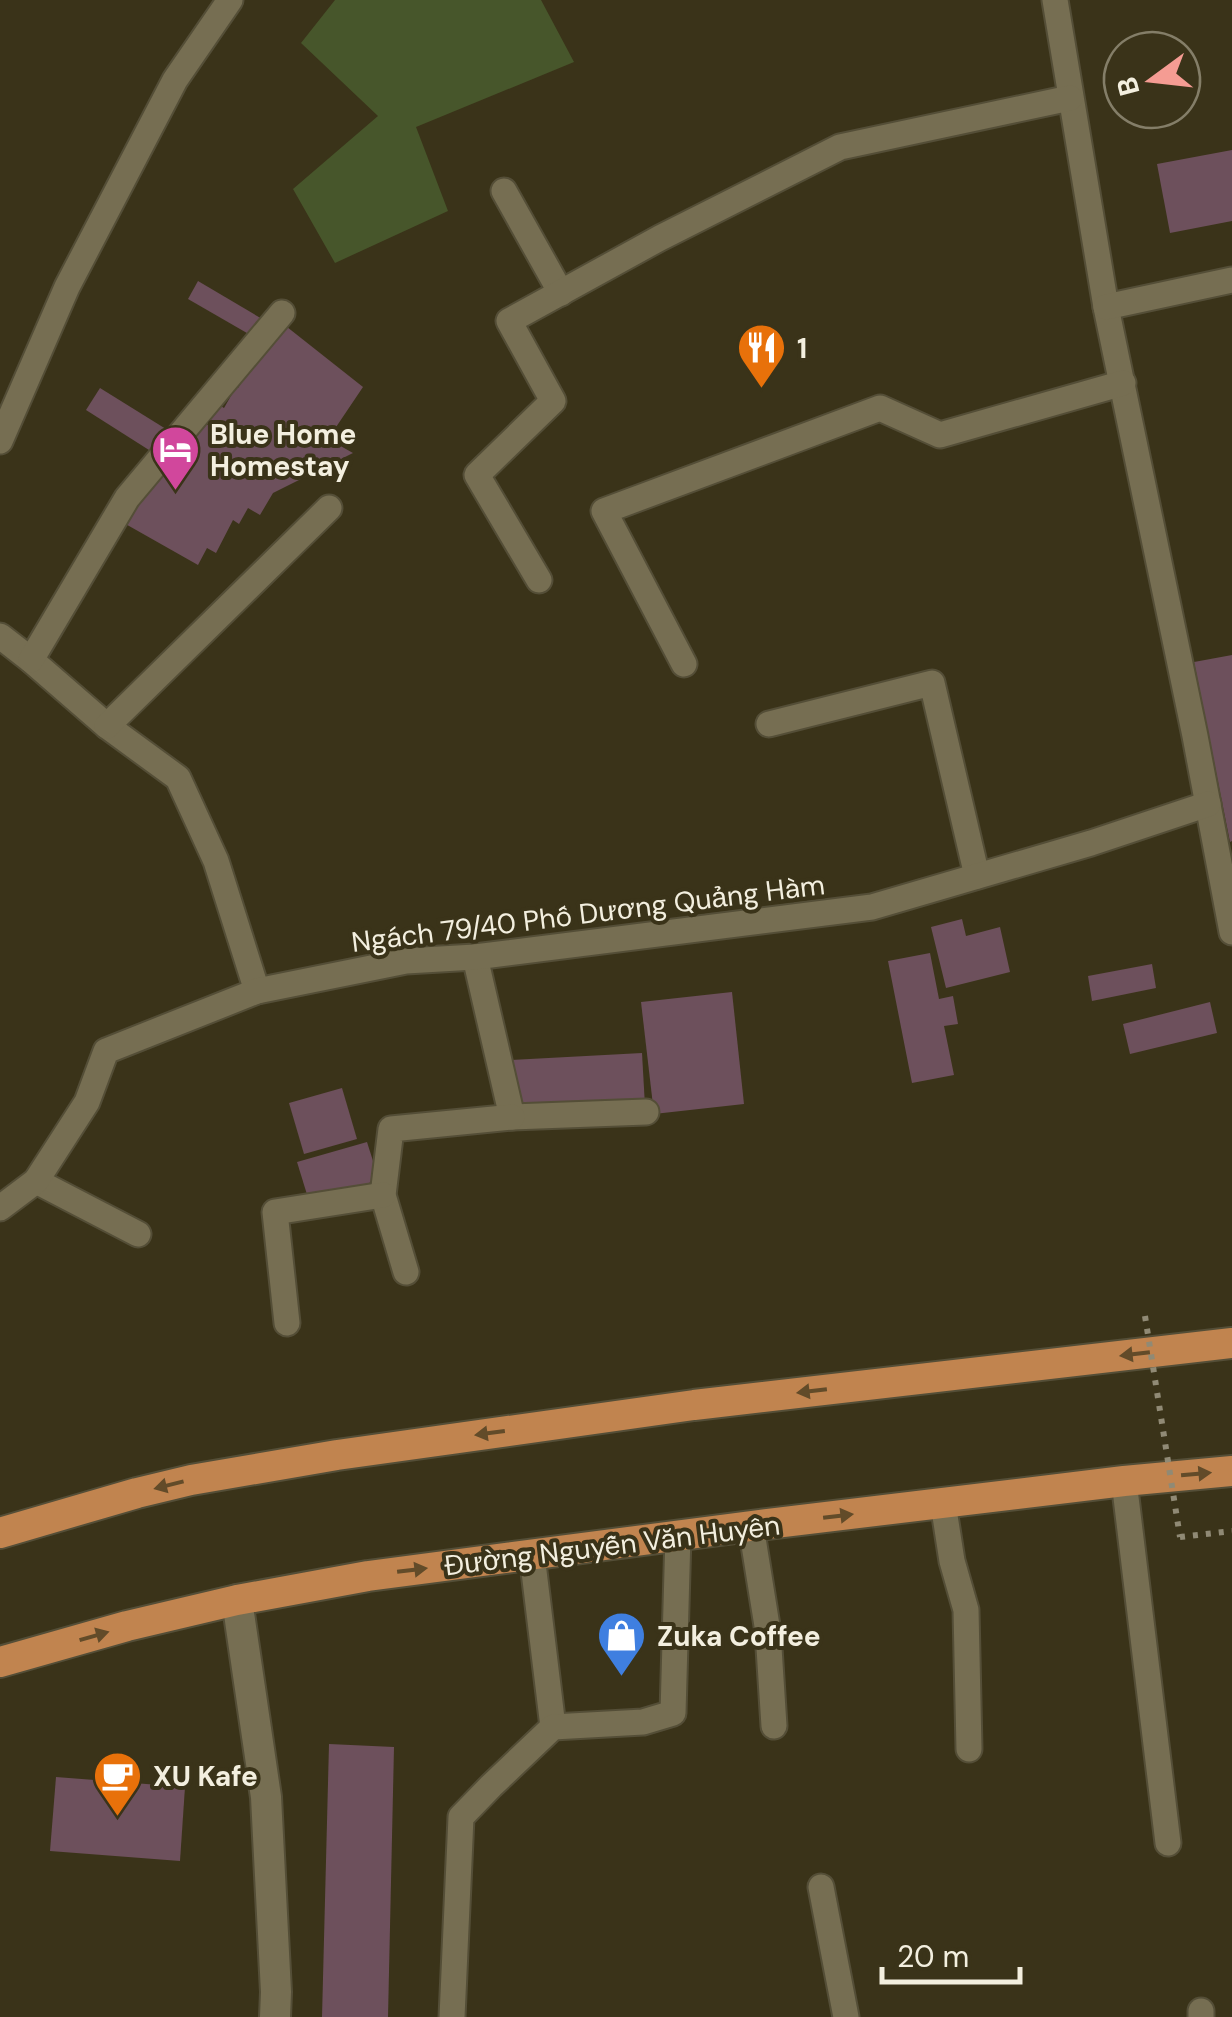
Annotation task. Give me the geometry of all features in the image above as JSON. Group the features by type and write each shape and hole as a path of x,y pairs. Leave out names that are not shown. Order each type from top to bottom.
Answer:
{"main road":[{"path":"0,1533 136,1492 337,1455 694,1405 1232,1343"},
{"name":"Đường Nguyễn Văn Huyên","path":"0,1662 237,1600 368,1576 751,1526 1232,1471"}],"street":[{"path":"237,1600 266,1797 275,2017"}],"lane":[{"path":"0,441 66,286 175,80 230,0"},
{"path":"1054,0 1106,307 1232,932"},
{"path":"539,580 477,475 552,401 509,322 660,238 840,147 1070,98"},
{"path":"504,191 561,293"},
{"path":"1106,307 1232,280"},
{"path":"31,660 127,498 282,313"},
{"path":"684,664 604,511 880,408 940,435 1123,383"},
{"path":"108,726 329,508"},
{"path":"0,636 108,726 178,778 216,861 257,991"},
{"path":"769,724 932,684 977,876"},
{"name":"Ngách 79/40 Phố Dương Quảng Hàm","path":"0,1208 36,1181 87,1102 106,1051 257,991 406,961 475,957 872,908 1208,804"},
{"path":"475,957 512,1117"},
{"path":"406,1272 383,1195 390,1129 512,1117 646,1112"},
{"path":"36,1181 138,1234"},
{"path":"287,1323 275,1212 383,1195"},
{"path":"1124,1481 1168,1844"},
{"path":"943,1503 952,1561 966,1610 970,1749"},
{"path":"751,1526 768,1632 774,1726"},
{"path":"452,2017 462,1817 553,1727 643,1722 673,1713 678,1535"},
{"path":"532,1555 553,1727"},
{"path":"821,1888 846,2017"}],"path":[{"path":"1146,1316 1180,1537 1232,1531"}],"green space":[{"path":"335,0 541,0 574,62 416,127 448,211 335,263 293,189 378,116 301,43"}],"building":[{"path":"1232,150 1232,221 1170,233 1157,164"},
{"path":"198,281 269,323 259,340 188,299"},
{"path":"282,323 363,387 328,439 353,453 273,493 260,515 248,508 239,524 233,520 216,553 207,548 198,565 122,522 170,456 176,460 200,421 208,425 219,405 224,408"},
{"path":"100,388 174,434 160,457 86,410"},
{"path":"1232,655 1232,841 1230,842 1194,662"},
{"path":"962,919 966,936 1000,927 1010,972 946,988 931,927"},
{"path":"930,953 939,999 953,996 958,1024 944,1026 954,1075 912,1083 888,961"},
{"path":"1152,964 1156,988 1092,1001 1088,976"},
{"path":"732,992 744,1104 654,1114 641,1002"},
{"path":"1210,1002 1217,1033 1130,1054 1123,1024"},
{"path":"642,1053 645,1106 514,1114 511,1060"},
{"path":"342,1088 357,1139 304,1154 289,1103"},
{"path":"367,1142 379,1180 309,1201 297,1162"},
{"path":"329,1744 394,1747 388,2017 322,2017"},
{"name":"XU Kafe","path":"56,1777 185,1787 180,1861 50,1851"}],"place":[{"name":"1","path":"762,390"},
{"name":"Blue Home Homestay","path":"175,492"},
{"name":"Zuka Coffee","path":"622,1678"},
{"name":"XU Kafe","path":"118,1818"}]}
